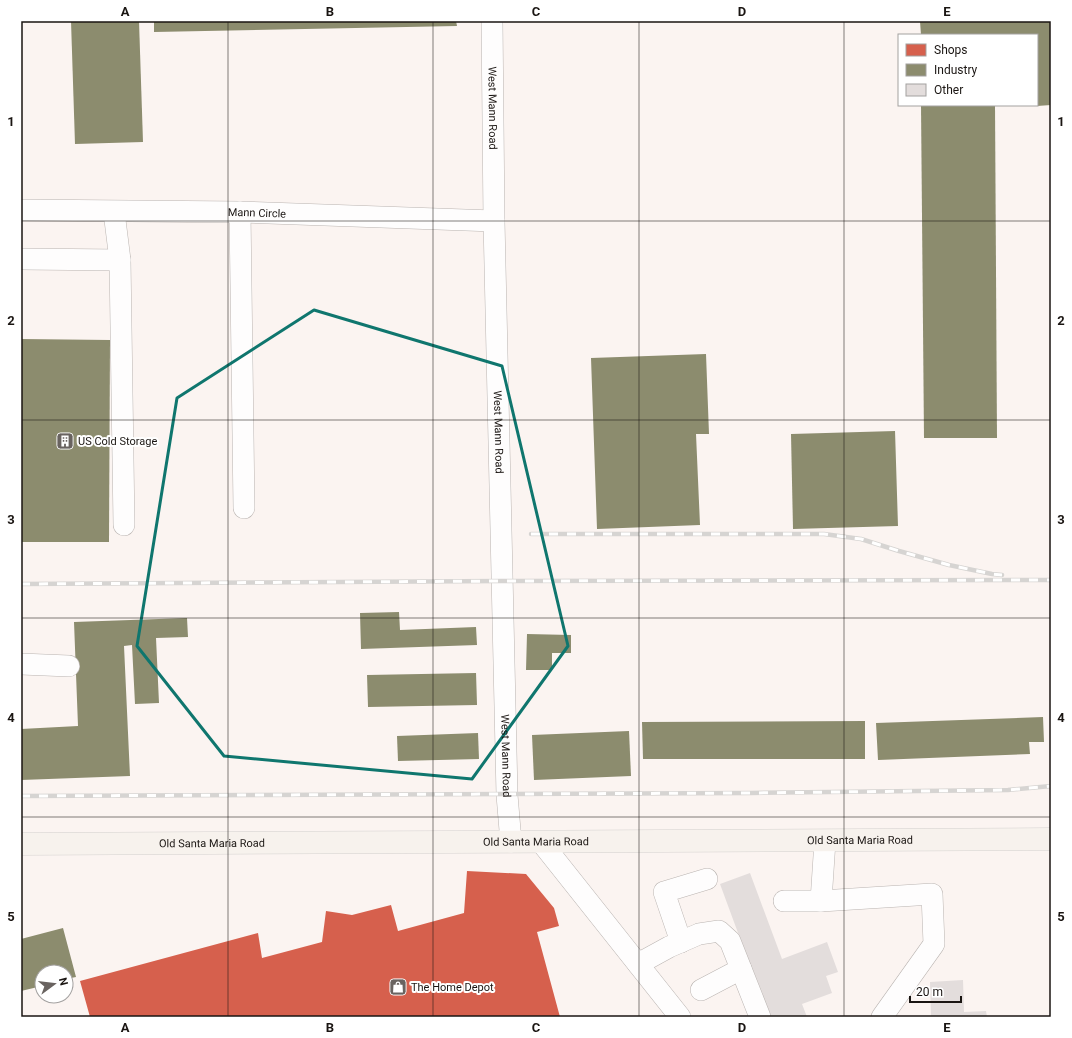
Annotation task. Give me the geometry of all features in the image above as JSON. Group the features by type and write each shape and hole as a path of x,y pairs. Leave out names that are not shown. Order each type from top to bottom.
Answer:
{"main road":[{"name":"Old Santa Maria Road","path":"21,844 1051,840"}],"street":[{"name":"West Mann Road","path":"492,21 494,221 507,795 511,842"},
{"name":"Mann Circle","path":"21,210 240,212 494,221"},
{"path":"114,212 120,260 124,525"},
{"path":"240,212 244,508"},
{"path":"21,259 120,260"},
{"path":"21,664 69,666"},
{"path":"821,901 825,841"},
{"path":"541,842 680,1017"},
{"path":"681,942 664,892 707,879"},
{"path":"784,902 932,894 934,944 882,1017"},
{"path":"638,964 699,934 719,931 730,941 760,1017"},
{"path":"701,990 741,969"}],"highlighted area":[{"path":"314,310 502,366 568,646 472,779 224,756 137,646 177,398"}],"building: Shops":[{"path":"467,871 526,874 554,908 559,926 537,932 560,1017 90,1017 80,981 258,933 262,958 322,942 326,911 352,915 391,905 398,931 464,913"}],"building: Industry":[{"path":"71,21 139,21 143,142 75,144"},
{"path":"154,21 456,21 457,26 154,32"},
{"path":"920,21 1051,21 1051,105 1038,106 1038,34 921,34"},
{"path":"921,106 995,106 997,438 924,438"},
{"name":"US Cold Storage","path":"21,339 110,340 109,542 21,542"},
{"path":"706,354 709,434 696,434 700,525 597,529 591,358"},
{"path":"895,431 898,526 793,529 791,434"},
{"path":"399,612 400,630 476,627 477,645 361,649 360,613"},
{"path":"187,618 188,637 156,638 159,703 135,704 132,645 124,646 130,776 21,780 21,729 78,726 74,622"},
{"path":"527,634 571,635 571,653 552,653 552,670 526,670"},
{"path":"476,673 477,705 368,707 367,675"},
{"path":"1043,717 1044,742 1029,742 1030,754 878,760 876,723"},
{"path":"865,721 865,759 643,759 642,722"},
{"path":"629,731 631,776 534,780 532,735"},
{"path":"478,733 479,759 398,761 397,736"},
{"path":"63,928 73,964 34,964 34,988 21,991 21,939"}],"building: Other":[{"path":"750,873 782,959 827,942 838,972 826,976 832,993 802,1004 807,1017 769,1017 720,884"},
{"path":"963,980 964,1012 986,1011 987,1017 931,1017 930,982"}],"railway":[{"path":"531,534 824,534 861,539 949,565 1002,575"},
{"path":"21,584 1051,580"},
{"path":"21,796 751,793 1008,790 1051,786"}],"place":[{"name":"US Cold Storage","path":"65,441"},
{"name":"The Home Depot","path":"398,987"}]}
